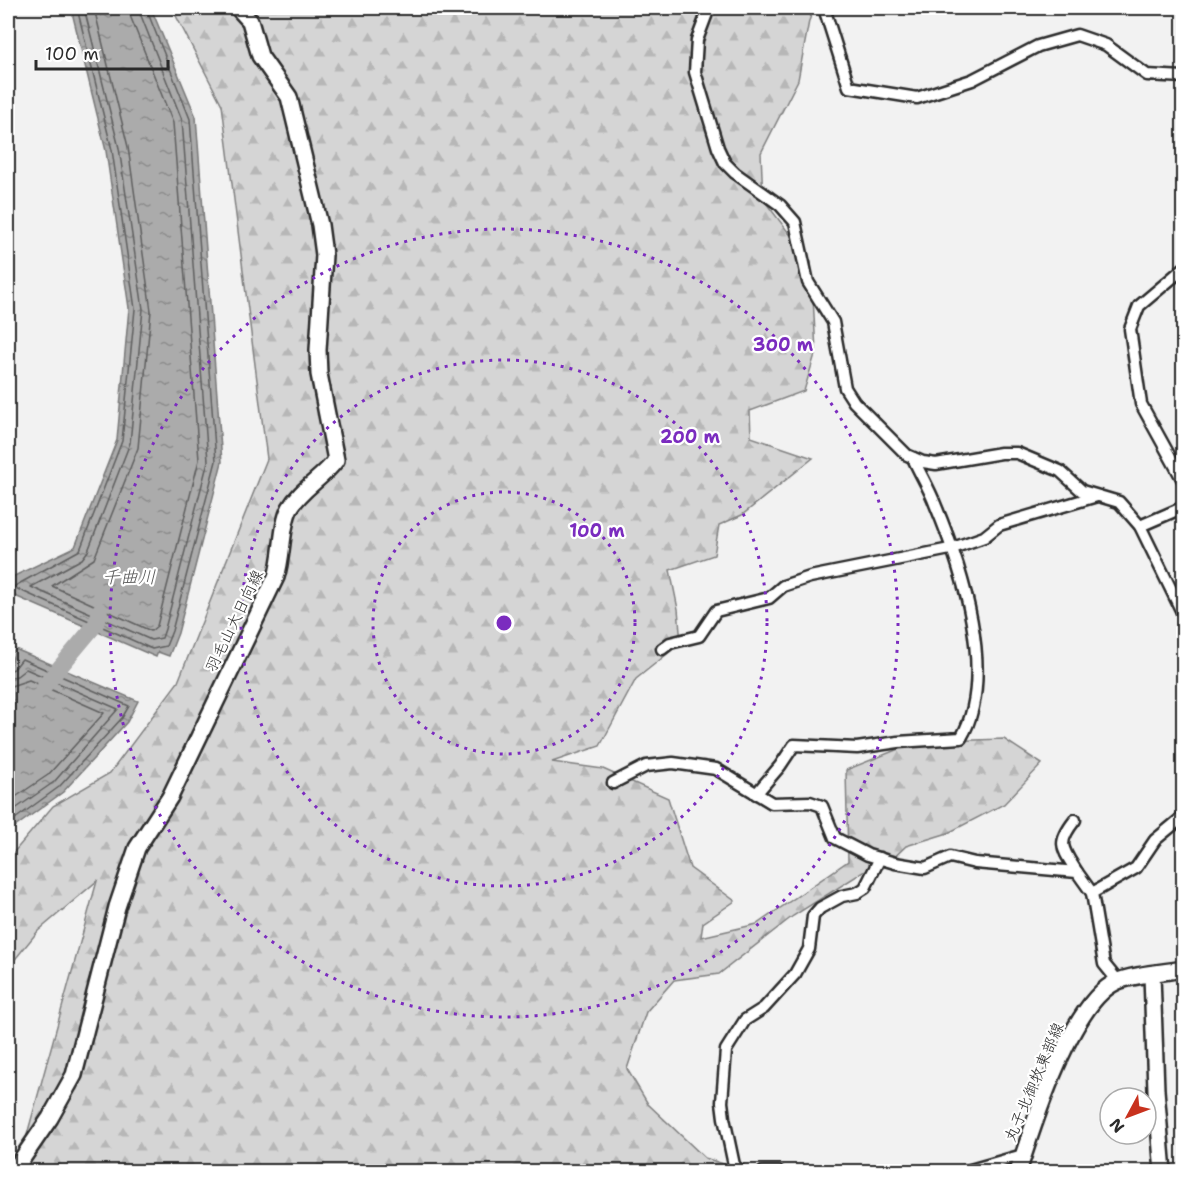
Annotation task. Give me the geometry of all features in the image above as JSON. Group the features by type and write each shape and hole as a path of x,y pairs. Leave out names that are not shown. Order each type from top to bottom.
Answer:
{"main road":[{"name":"羽毛山大日向線","path":"13,1172 74,1075 117,907 137,848 170,797 276,577 282,561 289,509 336,460 321,391 318,350 324,255 318,215 289,97 260,56 249,21 238,8"},
{"path":"1117,980 1184,969"},
{"path":"1152,975 1156,1090 1163,1172"},
{"name":"丸子北御牧東部線","path":"1018,1172 1045,1096 1074,1030 1104,989 1117,980"}],"street":[{"path":"709,8 697,40 695,72 725,163 735,173 780,205 795,222 808,282 833,322 845,388 854,402 907,455 913,458 936,464 1001,453 1017,453 1060,471 1082,491 1119,502 1140,526 1184,616"},
{"path":"824,8 849,87 917,98 972,80 1038,46 1077,35 1106,45 1147,75 1184,76"},
{"path":"1184,268 1139,306 1130,329 1141,404 1184,482"},
{"path":"756,794 794,745 857,748 898,742 961,738 970,718 976,685 977,650 973,623 935,503 913,458"},
{"path":"662,649 670,643 699,636 716,611 769,598 783,586 861,565 950,549 984,537 999,525 1097,496"},
{"path":"1140,526 1184,507"},
{"path":"613,783 646,766 673,763 716,769 772,803 810,802 822,806 836,838 843,844 880,858 925,868 950,857 975,863 1077,872"},
{"path":"1092,892 1136,868 1155,840 1184,816"},
{"path":"1076,820 1065,833 1062,849 1092,892 1104,964 1117,980"},
{"path":"741,1172 734,1165 722,1102 726,1050 745,1020 764,1008 795,974 809,949 813,916 828,902 865,888 880,858"},
{"path":"963,1172 1023,1155"},
{"path":"763,1172 779,1172"}],"green space":[{"path":"172,8 814,8 809,21 798,80 761,153 763,199 811,262 816,351 804,391 750,411 751,437 813,458 742,515 719,525 714,555 670,570 678,609 681,643 636,679 600,746 552,762 603,769 668,798 690,868 735,901 703,923 701,937 757,924 848,861 846,770 916,742 1004,739 1042,764 1004,804 948,833 906,846 883,868 863,872 793,916 719,974 674,980 646,1012 627,1069 648,1104 705,1158 745,1171 17,1171 97,881 38,931 8,968 8,859 53,806 110,773 178,682 267,459 222,105"}],"water":[{"name":"千曲川","path":"71,8 151,8 196,117 222,462 178,633 169,656 158,652 156,657 8,593 8,579 75,547 117,440 129,308 106,151"},
{"path":"15,649 138,701 127,722 63,792 8,832 8,673"}],"waterway":[{"name":"千曲川","path":"45,685 96,624 100,610"}]}
